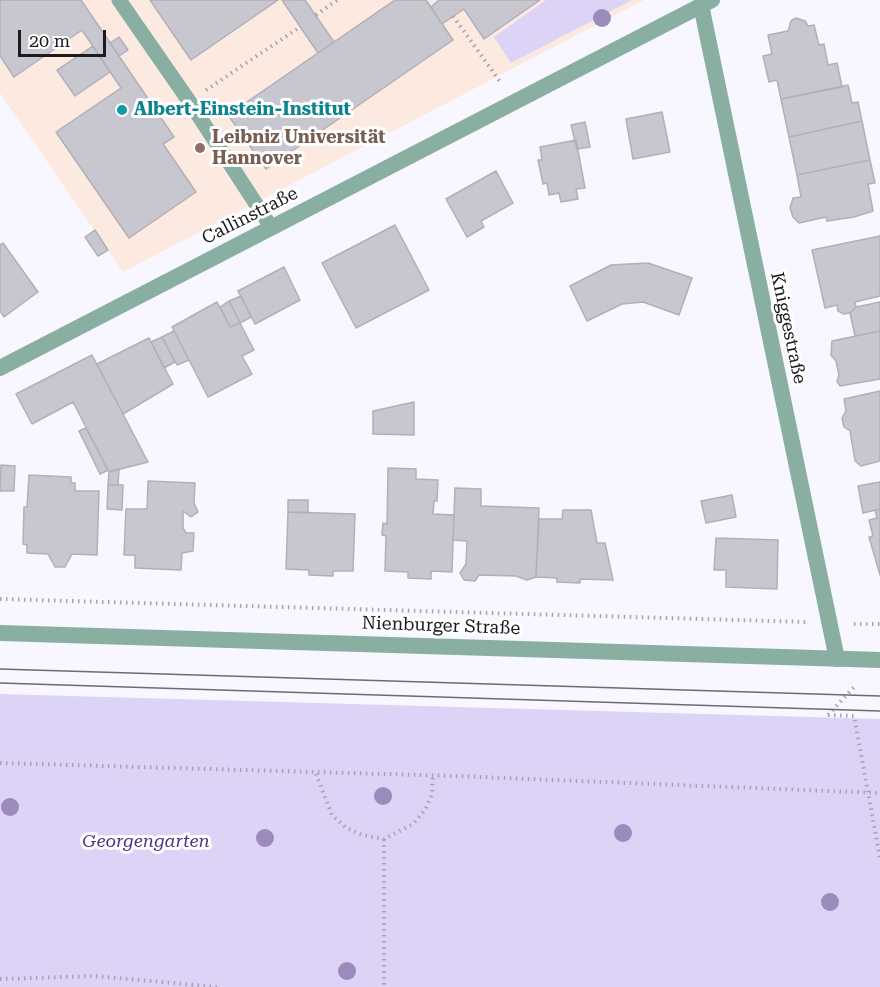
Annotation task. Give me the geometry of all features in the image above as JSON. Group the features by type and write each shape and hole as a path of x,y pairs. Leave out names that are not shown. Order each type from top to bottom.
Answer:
{"street":[{"name":"Callinstraße","path":"0,368 706,3"},
{"name":"Kniggestraße","path":"706,3 837,659"},
{"name":"Nienburger Straße","path":"0,633 880,660"}],"lane":[{"path":"119,0 189,101 271,227"}],"path":[{"path":"316,15 338,0"},
{"path":"453,16 513,101"},
{"path":"189,101 300,27"},
{"path":"0,599 880,624"},
{"path":"856,685 828,715 855,716 880,858"},
{"path":"0,763 880,793"},
{"path":"316,774 324,799 339,821 362,835 384,839 413,824 425,810 432,794 433,776"},
{"path":"384,839 384,987"},
{"path":"0,979 95,976 217,987"}],"shaded area":[{"name":"Leibniz Universität Hannover","path":"0,0 644,0 123,272 0,93"}],"green space":[{"path":"546,0 632,0 511,63 494,37"},
{"name":"Georgengarten","path":"0,694 880,719 880,987 0,987"}],"building":[{"name":"Albert-Einstein-Institut","path":"0,0 81,0 174,137 163,144 196,192 129,238 56,132 121,88 82,30 14,77 0,56"},
{"name":"Albert-Einstein-Institut","path":"150,0 278,0 191,60"},
{"path":"282,0 305,0 334,42 318,53"},
{"path":"395,0 426,0 453,40 266,169 228,115"},
{"path":"439,0 540,0 484,39 464,9 442,24 431,7"},
{"path":"796,18 805,21 808,26 814,25 819,45 824,44 828,65 837,63 842,87 781,99 777,80 769,82 763,56 772,54 768,35 788,31 791,21"},
{"path":"119,37 128,50 119,56 110,43"},
{"path":"93,46 110,72 75,96 57,70"},
{"path":"848,85 852,103 858,102 862,121 789,137 781,99"},
{"path":"662,112 670,152 633,159 626,119"},
{"path":"862,121 870,160 797,175 789,137"},
{"path":"585,122 590,147 577,149 571,125"},
{"path":"576,140 585,188 576,189 578,199 561,202 559,193 549,195 547,183 543,184 538,160 542,160 540,147"},
{"path":"870,160 875,183 868,184 873,211 854,217 827,221 826,217 799,223 793,217 790,208 793,198 801,197 797,175"},
{"path":"496,171 513,203 481,221 484,227 467,237 446,199"},
{"path":"395,225 429,290 356,328 322,263"},
{"path":"95,230 108,250 98,256 85,237"},
{"path":"880,236 880,296 855,302 856,307 850,313 844,314 838,311 837,305 825,308 812,250"},
{"path":"3,243 38,292 4,317 0,311 0,245"},
{"path":"648,263 692,278 679,315 643,302 622,304 587,321 570,286 611,265"},
{"path":"284,267 300,300 255,324 238,291"},
{"path":"241,296 251,317 240,323 229,301"},
{"path":"229,301 240,323 230,327 220,307"},
{"path":"217,302 230,327 240,323 254,350 242,356 252,374 208,397 172,327"},
{"path":"880,302 880,331 855,336 850,313 856,307"},
{"path":"174,331 189,360 177,365 162,337"},
{"path":"880,331 880,379 840,386 837,381 839,375 836,361 831,355 832,341"},
{"path":"162,337 175,362 164,368 151,342"},
{"path":"149,338 173,384 123,414 97,364"},
{"path":"92,355 148,462 109,472 73,402 32,424 16,394"},
{"path":"880,391 880,461 861,466 855,461 850,431 844,427 842,418 846,411 844,399"},
{"path":"414,402 414,435 373,434 373,411"},
{"path":"86,428 108,470 100,474 79,431"},
{"path":"1,465 15,466 14,491 0,491"},
{"path":"388,468 416,469 416,479 438,480 437,501 434,501 433,514 454,515 452,572 431,571 431,579 408,578 408,572 385,571 386,536 382,535 383,523 387,524"},
{"path":"119,469 118,485 108,485 109,472"},
{"path":"29,475 71,477 71,483 75,483 75,491 99,491 97,555 72,554 65,567 55,567 48,554 27,553 27,545 23,544 24,507 27,507"},
{"path":"148,481 195,483 194,503 198,512 191,517 183,511 183,528 186,533 194,533 193,551 182,553 181,570 135,568 135,555 124,555 126,509 147,509"},
{"path":"880,482 880,509 863,513 858,486"},
{"path":"108,485 123,485 122,510 107,509"},
{"path":"455,488 481,489 481,506 539,508 536,577 527,580 516,576 479,575 475,581 464,580 460,573 466,564 467,541 453,540"},
{"path":"732,495 736,517 706,523 701,501"},
{"path":"288,500 308,500 308,513 288,512"},
{"path":"880,509 880,575 869,537 873,536 869,520 877,518 875,510"},
{"path":"563,510 591,510 597,543 605,543 613,580 580,579 580,583 557,582 557,578 536,577 539,519 562,519"},
{"path":"288,512 355,514 353,571 333,571 333,576 309,575 309,570 286,569"},
{"path":"716,538 778,540 777,589 726,587 726,570 714,570"}],"tram line":[{"path":"0,669 880,696"},
{"path":"0,683 880,711"}],"place":[{"name":"Albert-Einstein-Institut","path":"122,110"},
{"name":"Leibniz Universität Hannover","path":"200,148"}]}
